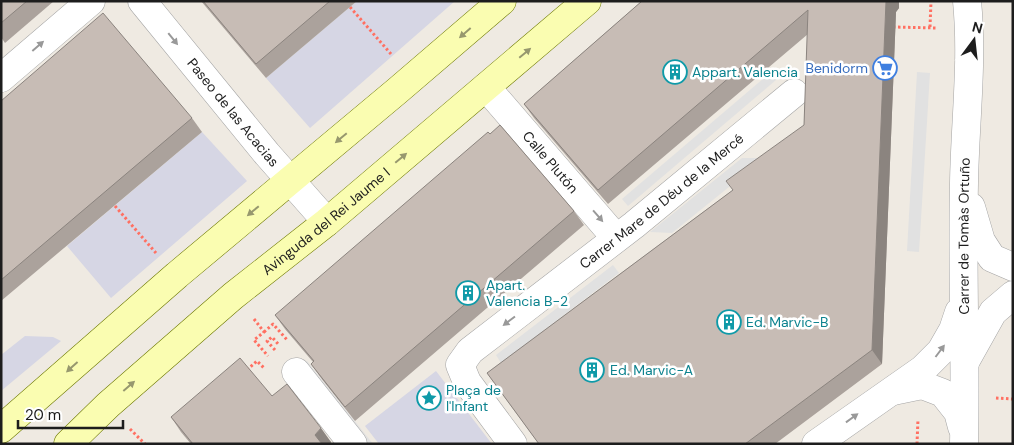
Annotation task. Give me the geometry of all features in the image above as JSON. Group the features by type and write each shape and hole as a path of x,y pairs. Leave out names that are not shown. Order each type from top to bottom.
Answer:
{"main road":[{"path":"1,429 177,275 413,78 502,1"},
{"name":"Avinguda del Rei Jaume I","path":"68,444 108,404 233,296 327,222 586,1"}],"street":[{"path":"1,78 90,1"},
{"name":"Paseo de las Acacias","path":"142,1 327,222"},
{"name":"Carrer de Tomàs Ortuño","path":"967,1 970,28"},
{"name":"Carrer de Tomàs Ortuño","path":"964,439 962,301 964,181 970,28 974,1"},
{"name":"Calle Plutón","path":"486,86 616,238"},
{"name":"Carrer Mare de Déu de la Mercé","path":"512,444 467,382 460,365 470,351 616,238 794,92"},
{"path":"964,181 981,241 992,258 1013,266"},
{"path":"963,366 993,312 1013,295"},
{"path":"816,444 923,369 941,351 953,330 962,301"},
{"path":"286,359 353,444"},
{"path":"889,392 922,385 944,393 958,412 964,439"}],"path":[{"path":"930,27 931,1"},
{"path":"350,7 413,78"},
{"path":"884,27 970,28"},
{"path":"115,206 177,275"},
{"path":"233,296 264,332"},
{"path":"271,360 254,340 273,324 283,336"},
{"path":"272,337 286,359 267,341 272,337"},
{"path":"245,372 257,361"},
{"path":"917,444 918,417"},
{"path":"141,440 144,444"}],"shaded area":[{"path":"357,1 455,1 310,128 266,78"},
{"path":"917,72 930,73 919,252 907,251"},
{"path":"770,73 776,80 628,206 622,199"},
{"path":"202,132 247,181 111,298 67,246"},
{"path":"742,158 765,158 672,233 650,232"},
{"path":"613,265 619,273 501,363 496,355"},
{"path":"25,336 53,337 61,341 1,391 1,355"},
{"path":"307,361 373,444 361,444 299,367"},
{"name":"Plaça de l'Infant","path":"436,371 492,444 379,444 365,426"}],"building":[{"path":"1,1 27,1 1,23"},
{"path":"203,1 330,1 256,64"},
{"path":"642,1 886,1 872,350 745,444 539,444 487,373 733,190 726,181 804,125 808,10 598,190 524,104"},
{"path":"103,13 192,118 1,280 1,101"},
{"name":"Apart. Valencia B-2","path":"500,125 574,211 345,407 311,364 314,361 275,315 488,132 490,134"},
{"path":"240,358 272,396 287,384 321,428 315,435 322,444 193,444 171,417"}],"place":[{"name":"Benidorm","path":"885,68"},
{"name":"Appart. Valencia","path":"675,72"},
{"name":"Apart. Valencia B-2","path":"468,293"},
{"name":"Ed. Marvic-B","path":"729,322"},
{"name":"Ed. Marvic-A","path":"592,370"},
{"name":"Plaça de l'Infant","path":"429,398"}]}
